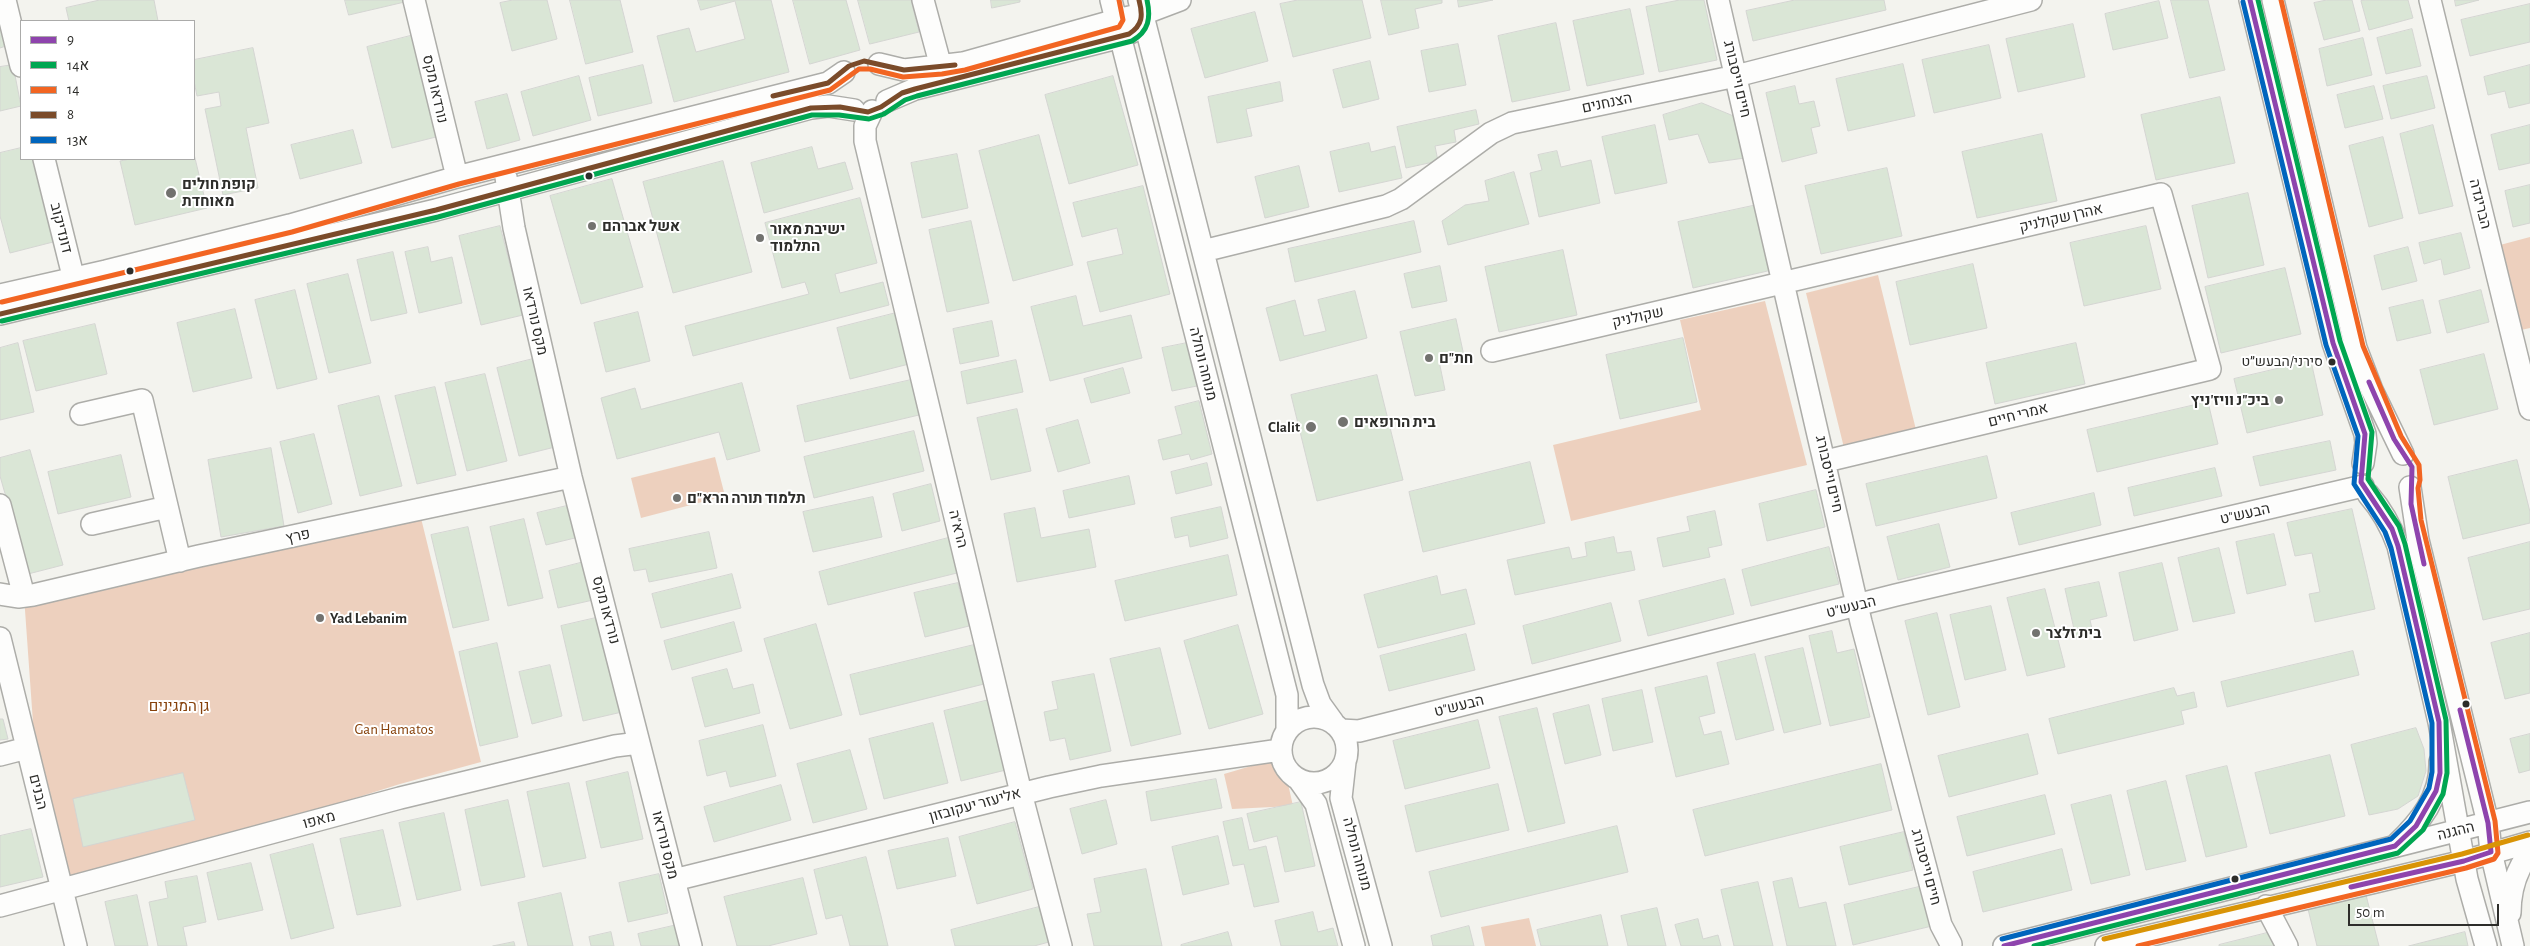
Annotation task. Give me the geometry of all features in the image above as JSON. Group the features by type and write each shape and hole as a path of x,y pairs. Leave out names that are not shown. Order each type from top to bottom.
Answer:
{"street":[{"path":"5,0 20,62"},
{"name":"נורדאו מקס","path":"414,0 457,177"},
{"path":"923,0 941,67"},
{"path":"0,295 76,288 436,210 811,108 828,106 871,107 915,89 1116,19 1141,7 1180,0"},
{"name":"חיים וייסבורג","path":"1718,0 1858,605 1941,925 1952,945"},
{"name":"הצנחנים","path":"1204,251 1386,206 1401,199 1491,133 1512,123 1736,76 2031,0"},
{"path":"2250,0 2333,343 2365,434 2366,443 2360,474 2365,490 2380,508 2392,529 2398,546 2439,722 2464,861 2486,946"},
{"path":"2273,0 2356,348 2372,390 2402,454 2412,467 2410,488 2418,540 2488,823 2490,852 2512,940"},
{"name":"הבריגדה","path":"2430,0 2530,409"},
{"name":"מנוחה ונחלה","path":"1141,7 1313,685 1320,704 1337,726"},
{"path":"0,314 76,288 457,177 828,83 856,62 864,60 904,70 941,67 963,63 1116,19"},
{"name":"מנוחה ונחלה","path":"1116,19 1287,695 1288,729"},
{"path":"871,107 892,85 890,76 879,64"},
{"path":"844,72 840,89 847,104 871,107"},
{"name":"הרא\"ה","path":"871,107 865,126 865,141 1021,793 1061,946"},
{"name":"דונדיקוב","path":"44,160 76,288"},
{"name":"מקס נורדאו","path":"504,165 521,257 571,477"},
{"path":"436,210 457,177"},
{"name":"אהרן שקולניק","path":"1785,283 2161,194 2210,369"},
{"name":"שקולניק","path":"1492,350 1785,283"},
{"name":"אמרי חיים","path":"1826,461 2210,369"},
{"path":"81,414 142,400 180,561"},
{"path":"2362,463 2370,454 2384,449 2402,454"},
{"name":"נורדאו מקס","path":"571,477 639,743"},
{"name":"פרץ","path":"0,594 24,596 571,477"},
{"path":"2365,490 2379,500 2390,501 2400,497 2410,488"},
{"name":"הבעש\"ט","path":"1337,726 1359,731 1858,605 2365,490"},
{"path":"0,505 24,596"},
{"path":"92,524 167,507"},
{"name":"הבנים","path":"0,638 76,946"},
{"path":"1314,716 1337,726 1348,751 1340,772 1321,782 1299,780 1286,768 1280,750 1281,743 1288,729 1304,718 1314,716"},
{"path":"2395,846 2416,826 2436,791 2440,773 2439,722"},
{"name":"מקס נורדאו","path":"639,743 691,946"},
{"name":"מאפו","path":"0,906 400,798 616,746 639,743"},
{"path":"0,755 27,748"},
{"name":"אליעזר יעקובזון","path":"674,880 872,832 1021,793 1101,776 1280,750"},
{"name":"מנוחה ונחלה","path":"1345,762 1341,798 1381,946"},
{"name":"מנוחה ונחלה","path":"1299,780 1316,804 1354,946"},
{"name":"ההגנה","path":"2004,946 2530,812"},
{"name":"ההגנה","path":"2106,946 2266,906 2464,861 2530,842"},
{"path":"2512,940 2510,902 2514,882 2519,867 2530,852"},
{"path":"2266,906 2287,946"}],"green space":[{"path":"2530,237 2530,328 2521,330 2500,245"},
{"path":"1878,275 1919,442 1847,460 1806,293"},
{"path":"1765,301 1807,465 1571,521 1553,445 1701,410 1680,320"},
{"path":"715,457 725,496 641,518 631,478"},
{"name":"גן המגינים","path":"419,510 481,762 400,784 62,890 38,793 24,596"},
{"path":"1282,757 1293,806 1232,809 1224,774"},
{"path":"1529,918 1536,946 1485,946 1481,927"}],"building":[{"path":"100,0 154,0 158,20 69,20 66,8"},
{"path":"345,0 408,0 409,1 349,15"},
{"path":"513,0 547,0 557,39 512,51 500,3"},
{"path":"570,0 620,0 633,52 586,64"},
{"path":"698,0 771,0 789,72 674,102 657,36 689,28 696,52 745,39 735,1 701,10"},
{"path":"793,0 846,0 860,50 810,64"},
{"path":"858,0 911,0 919,32 870,44"},
{"path":"991,0 1020,0 1020,2 992,8"},
{"path":"1298,0 1362,0 1371,38 1293,57 1280,4"},
{"path":"1381,0 1442,0 1442,3 1415,9 1419,28 1389,35"},
{"path":"1458,0 1493,0 1459,7"},
{"path":"1680,0 1704,0 1717,60 1659,72 1646,7"},
{"path":"1795,0 1884,0 1886,10 1753,41 1746,11"},
{"path":"2171,0 2208,0 2225,70 2190,78"},
{"path":"2327,0 2352,0 2360,31 2324,40 2314,3"},
{"path":"2408,0 2413,18 2369,30 2361,1"},
{"path":"2455,0 2479,0 2456,6"},
{"path":"2159,1 2168,38 2113,50 2105,14"},
{"path":"2530,4 2530,42 2470,56 2461,20"},
{"path":"1630,9 1644,74 1587,86 1573,21"},
{"path":"0,12 9,45 0,48"},
{"path":"1255,12 1268,61 1205,78 1191,29"},
{"path":"1556,23 1570,90 1512,102 1498,36"},
{"path":"2073,24 2085,77 2018,92 2006,39"},
{"path":"2412,29 2421,66 2386,74 2377,38"},
{"path":"414,35 440,136 392,148 367,47"},
{"path":"2363,38 2372,75 2327,86 2319,49"},
{"path":"1458,44 1466,85 1429,92 1421,51"},
{"path":"1989,45 2001,98 1934,113 1922,60"},
{"path":"253,48 269,123 246,128 258,188 223,195 205,109 221,106 219,92 197,96 195,60"},
{"path":"1370,61 1379,99 1343,108 1333,70"},
{"path":"1903,64 1915,116 1848,131 1836,79"},
{"path":"13,65 20,106 0,111 0,67"},
{"path":"643,65 652,103 598,116 589,78"},
{"path":"2530,65 2530,103 2509,108 2505,91 2488,95 2484,77"},
{"path":"579,76 591,120 533,136 521,92"},
{"path":"1113,76 1138,165 1069,184 1045,95"},
{"path":"2427,76 2435,108 2391,119 2383,86"},
{"path":"1280,82 1283,101 1246,109 1252,136 1217,143 1208,97"},
{"path":"1795,86 1799,104 1814,101 1820,126 1811,128 1817,153 1782,162 1766,93"},
{"path":"2374,86 2383,119 2345,128 2337,95"},
{"path":"507,94 520,140 487,149 475,102"},
{"path":"2220,97 2235,163 2156,180 2141,115"},
{"path":"1702,103 1736,117 1745,158 1709,163 1698,134 1669,140 1663,115"},
{"path":"1476,110 1479,124 1454,130 1456,142 1435,146 1438,161 1406,168 1397,127"},
{"path":"1655,125 1667,183 1615,194 1602,137"},
{"path":"2433,125 2453,206 2419,214 2400,134"},
{"path":"2530,125 2530,163 2499,170 2491,135"},
{"path":"353,130 362,163 300,179 291,145"},
{"path":"2042,134 2057,201 1977,218 1962,152"},
{"path":"1039,135 1073,265 1013,281 979,151"},
{"path":"2383,137 2403,218 2369,227 2349,146"},
{"path":"1369,143 1371,152 1395,146 1402,178 1339,192 1330,152"},
{"path":"812,147 818,169 845,162 853,189 764,213 751,163"},
{"path":"20,148 20,160 36,160 57,241 10,253 0,216 0,153"},
{"path":"1557,151 1561,167 1591,160 1600,203 1539,217 1530,173 1542,170 1538,155"},
{"path":"957,154 968,208 922,218 911,163"},
{"path":"195,158 207,208 135,225 120,161 195,160"},
{"path":"723,161 752,272 673,293 643,182"},
{"path":"1299,166 1309,207 1265,218 1255,177"},
{"path":"1887,168 1902,236 1821,254 1805,186"},
{"path":"1514,172 1529,224 1448,245 1442,221 1465,205 1489,201 1485,181"},
{"name":"אשל אברהם","path":"612,179 643,287 581,304 550,196"},
{"path":"2530,185 2530,223 2513,227 2505,191"},
{"path":"1143,186 1170,294 1100,312 1087,262 1123,254 1117,228 1082,237 1073,203"},
{"path":"2248,193 2264,265 2208,278 2192,206"},
{"path":"860,198 877,263 835,274 840,293 883,282 889,305 693,356 685,326 809,294 805,282 782,288 765,223"},
{"path":"1757,205 1772,270 1693,288 1678,222"},
{"path":"971,221 989,303 947,312 929,230"},
{"path":"1414,221 1421,252 1295,282 1288,249"},
{"path":"500,226 523,315 481,325 459,236"},
{"path":"2146,226 2161,289 2084,306 2070,243"},
{"path":"2461,233 2470,268 2444,275 2441,259 2424,264 2419,243"},
{"path":"428,247 431,262 452,257 462,303 419,313 405,252"},
{"path":"2408,247 2417,281 2382,290 2374,256"},
{"path":"1563,250 1577,315 1499,332 1485,267"},
{"path":"393,252 407,313 371,321 357,260"},
{"path":"1973,264 1987,328 1910,345 1896,282"},
{"path":"1440,266 1447,301 1412,308 1404,274"},
{"path":"2285,268 2301,334 2221,353 2205,287"},
{"path":"348,274 371,363 329,373 307,284"},
{"path":"295,290 317,379 277,389 255,300"},
{"path":"2481,290 2489,322 2447,333 2439,301"},
{"path":"1355,291 1367,338 1280,361 1266,308 1295,300 1304,336 1326,331 1318,300"},
{"path":"1076,296 1083,326 1131,315 1142,358 1050,381 1031,307"},
{"path":"2423,300 2431,333 2397,341 2389,308"},
{"path":"235,309 252,378 193,392 177,323"},
{"path":"638,312 650,361 606,372 594,323"},
{"path":"896,313 909,364 850,379 837,328"},
{"name":"חת\"ם","path":"1456,319 1464,356 1439,361 1445,390 1415,396 1400,332"},
{"path":"992,321 999,356 960,364 953,329"},
{"path":"95,324 107,374 36,391 23,341"},
{"path":"1683,338 1697,402 1620,419 1606,355"},
{"path":"18,343 34,412 0,420 0,348"},
{"path":"1187,343 1197,386 1172,391 1162,348"},
{"path":"2076,343 2085,384 1995,404 1986,363"},
{"path":"2484,354 2498,409 2434,425 2420,370"},
{"path":"537,358 559,446 519,456 497,368"},
{"path":"1016,360 1023,392 967,404 961,372"},
{"name":"ביכ\"נ וויז'ניץ","path":"2311,361 2323,415 2247,433 2234,379"},
{"path":"1123,368 1130,393 1091,403 1084,379"},
{"path":"485,374 507,461 467,471 445,383"},
{"name":"בית הרופאים","path":"1377,375 1403,480 1317,501 1291,395"},
{"path":"911,380 919,415 805,442 797,406"},
{"path":"742,383 760,451 727,460 719,432 617,459 601,398 635,388 641,409"},
{"path":"435,387 456,475 417,484 395,396"},
{"path":"379,396 402,486 360,496 338,406"},
{"path":"1199,401 1212,454 1191,460 1189,454 1163,460 1158,440 1182,434 1175,407"},
{"path":"2208,402 2218,444 2097,472 2087,430"},
{"path":"1017,409 1031,471 991,480 977,418"},
{"path":"1078,420 1090,463 1058,472 1046,429"},
{"path":"914,431 924,471 814,498 804,457"},
{"path":"314,434 332,504 298,513 280,442"},
{"path":"2330,441 2336,470 2260,486 2253,457"},
{"path":"271,448 284,526 221,537 208,460"},
{"path":"30,450 63,565 28,574 0,476 0,458"},
{"path":"121,455 131,497 58,514 48,472"},
{"path":"1987,456 1997,498 1876,526 1866,484"},
{"path":"2517,460 2530,512 2530,523 2463,539 2448,477"},
{"path":"1530,462 1545,523 1423,552 1409,492"},
{"path":"1207,463 1212,485 1176,494 1171,472"},
{"path":"2215,468 2222,496 2134,516 2128,488"},
{"path":"1129,476 1135,504 1069,518 1063,491"},
{"path":"931,484 940,521 902,531 893,494"},
{"path":"1816,490 1825,527 1767,541 1759,504"},
{"path":"2094,493 2101,525 2019,545 2011,513"},
{"path":"873,497 882,537 813,552 803,512"},
{"path":"571,505 579,537 546,545 537,513"},
{"path":"1221,507 1228,538 1190,547 1188,535 1175,538 1171,518"},
{"path":"1035,508 1041,538 1089,529 1096,567 1017,582 1004,514"},
{"path":"2352,509 2375,609 2315,622 2309,594 2320,592 2312,553 2295,556 2287,523"},
{"path":"1715,511 1722,545 1708,548 1710,557 1663,567 1657,538 1690,531 1687,517"},
{"path":"524,519 543,598 508,606 490,527"},
{"path":"1939,524 1950,567 1898,580 1887,537"},
{"path":"468,527 489,620 453,628 431,535"},
{"path":"709,532 717,568 649,582 646,569 634,571 629,549"},
{"path":"2274,534 2286,585 2247,594 2236,542"},
{"path":"952,537 961,572 828,605 819,572"},
{"path":"1614,537 1617,553 1631,551 1635,570 1515,595 1507,560 1569,547 1572,559 1587,556 1585,543"},
{"path":"2530,542 2530,609 2483,620 2468,558"},
{"path":"1829,547 1839,584 1751,606 1742,570"},
{"path":"2219,548 2235,613 2193,622 2178,558"},
{"path":"1228,555 1237,595 1125,621 1115,581"},
{"path":"584,562 593,600 558,608 549,571"},
{"path":"2162,563 2178,630 2134,641 2119,573"},
{"path":"732,574 741,608 661,628 652,594"},
{"path":"1437,576 1441,595 1466,589 1475,624 1378,648 1364,595"},
{"path":"1725,579 1734,614 1648,636 1639,601"},
{"path":"2099,582 2107,616 2090,620 2093,633 2076,638 2065,589"},
{"path":"958,583 969,626 925,637 914,593"},
{"name":"בית זלצר","path":"2045,589 2065,667 2027,676 2007,598"},
{"path":"1611,603 1621,641 1532,664 1523,626"},
{"path":"1991,606 2006,670 1965,680 1950,615"},
{"path":"1937,613 1960,707 1928,715 1905,621"},
{"path":"600,617 622,712 583,721 561,626"},
{"path":"734,622 742,651 672,670 664,641"},
{"path":"816,624 842,715 790,729 764,639"},
{"path":"1238,625 1263,714 1209,729 1184,641"},
{"path":"1832,631 1837,653 1854,649 1870,717 1830,726 1809,636"},
{"path":"2530,633 2530,693 2505,699 2491,643"},
{"path":"1466,634 1475,670 1389,691 1380,656"},
{"path":"497,643 518,737 480,746 459,652"},
{"path":"974,645 984,684 860,715 850,675"},
{"path":"1160,648 1181,734 1131,746 1110,659"},
{"path":"1803,648 1821,724 1784,733 1765,657"},
{"path":"2353,651 2359,675 2227,707 2221,682"},
{"path":"1755,654 1774,730 1736,740 1717,663"},
{"path":"550,665 562,716 532,724 519,672"},
{"path":"727,669 733,689 753,684 760,713 705,727 692,678"},
{"path":"1094,674 1111,751 1070,760 1065,738 1050,741 1044,712 1058,709 1052,682"},
{"path":"1707,676 1715,713 1699,717 1704,735 1721,731 1729,764 1676,777 1655,688"},
{"path":"2174,688 2177,696 2194,692 2197,707 2181,711 2184,724 2058,754 2049,719"},
{"path":"1642,690 1653,742 1613,751 1602,699"},
{"path":"989,700 1006,770 961,781 944,711"},
{"path":"1589,705 1601,755 1565,764 1553,714"},
{"path":"1537,708 1565,823 1528,832 1499,717"},
{"path":"0,719 3,719 8,739 0,740"},
{"path":"1478,720 1490,768 1405,789 1393,741"},
{"path":"933,723 948,783 884,799 869,739"},
{"path":"763,725 776,776 730,787 726,771 707,776 699,741"},
{"path":"2416,728 2424,749 2426,771 2418,796 2398,809 2369,815 2351,745"},
{"path":"2028,734 2038,774 1949,797 1938,756"},
{"path":"2530,734 2530,770 2519,773 2510,739"},
{"path":"850,750 867,809 813,823 797,764"},
{"path":"2330,755 2345,816 2270,834 2255,773"},
{"path":"1881,764 1892,810 1705,856 1693,810"},
{"path":"2227,766 2247,847 2206,857 2186,776"},
{"path":"628,772 643,839 601,848 586,782"},
{"path":"183,773 195,820 83,847 73,799"},
{"path":"1216,779 1222,808 1151,821 1146,792"},
{"path":"2166,781 2186,861 2146,870 2127,791"},
{"path":"569,783 586,858 543,867 527,792"},
{"path":"1498,784 1509,830 1416,852 1405,806"},
{"path":"781,785 791,820 714,842 704,807"},
{"path":"2045,795 2055,834 1967,856 1957,817"},
{"path":"2111,795 2130,875 2091,884 2071,805"},
{"path":"508,800 525,877 481,886 465,810"},
{"path":"1106,800 1117,844 1082,854 1070,809"},
{"path":"1301,802 1315,866 1285,872 1277,836 1254,842 1247,814"},
{"path":"444,813 461,890 417,900 399,823"},
{"path":"1242,818 1249,850 1266,846 1279,902 1254,907 1244,864 1233,866 1223,822"},
{"path":"1015,822 1033,889 977,904 959,837"},
{"path":"1617,826 1628,872 1441,917 1429,872"},
{"path":"31,829 43,877 0,887 0,836"},
{"path":"383,830 401,906 357,915 340,839"},
{"path":"1904,832 1913,870 1849,885 1840,847"},
{"path":"1218,836 1229,884 1183,895 1172,847"},
{"path":"948,838 956,876 897,889 888,851"},
{"path":"313,844 334,928 291,939 270,855"},
{"path":"2062,849 2072,890 1983,912 1973,872"},
{"path":"866,857 888,946 850,946 842,915 826,919 814,870"},
{"path":"251,863 263,910 218,920 207,873"},
{"path":"1146,869 1162,946 1094,946 1087,914 1101,912 1094,879"},
{"path":"659,874 668,913 628,922 619,883"},
{"path":"197,876 206,922 183,927 187,946 158,946 149,902 168,898 165,882"},
{"path":"803,878 817,934 768,946 737,946 724,897"},
{"path":"1792,878 1799,908 1826,902 1836,946 1787,946 1773,882"},
{"path":"1758,882 1773,946 1734,946 1721,890"},
{"path":"1923,886 1932,926 1853,945 1844,905"},
{"path":"561,893 573,946 528,946 518,903"},
{"path":"137,895 148,946 115,946 105,902"},
{"path":"2366,895 2379,946 2317,946 2308,909"},
{"path":"1039,907 1049,942 1034,946 955,946 951,930"},
{"path":"1657,908 1666,946 1628,946 1621,916"},
{"path":"1313,912 1318,932 1333,928 1338,946 1281,946 1275,921"},
{"path":"1601,915 1608,946 1541,946 1537,930"},
{"path":"1698,919 1703,939 1718,935 1721,946 1681,946 1675,925"},
{"path":"677,925 682,946 641,946 638,934"},
{"path":"1469,926 1474,946 1433,946 1431,936"},
{"path":"2275,931 2279,946 2219,946 2219,945"},
{"path":"611,932 614,946 591,946 589,937"},
{"path":"1228,932 1232,946 1181,946 1181,945"},
{"path":"2465,932 2468,946 2409,946"},
{"path":"514,942 515,946 493,946"}],"transit line":[{"name":"14","path":"2,302 292,232 459,184 830,90 859,69 870,69 903,77 965,70 1119,27 1123,20 1119,0"},
{"name":"8","path":"0,314 436,210 811,108 840,107 868,112 881,107 902,93 915,89 1129,34 1134,31 1141,19 1139,0"},
{"name":"14א","path":"2,321 438,217 812,115 839,115 869,119 884,114 905,100 917,96 1132,41 1142,33 1147,24 1149,13 1147,0"},
{"name":"9","path":"2004,946 2395,846 2416,826 2436,791 2440,773 2439,722 2398,546 2392,529 2361,482 2365,434 2333,343 2250,0"},
{"name":"14א","path":"2034,946 2398,853 2423,830 2443,794 2447,773 2446,720 2405,544 2399,526 2368,479 2372,432 2340,341 2258,0"},
{"name":"14","path":"2138,946 2466,868 2494,859 2498,853 2495,821 2421,520 2418,488 2420,480 2419,465 2401,436 2363,346 2281,0"},
{"name":"13א","path":"2002,939 2391,839 2410,821 2429,788 2432,772 2432,723 2391,548 2385,532 2354,484 2358,436 2326,345 2243,2"},
{"name":"8","path":"773,96 828,83 849,66 864,61 904,70 955,65"},
{"name":"9","path":"2369,382 2394,439 2412,467 2411,504 2424,564"},
{"name":"9","path":"2351,887 2464,861 2491,852 2488,823 2460,710"},
{"path":"2104,939 2462,854 2528,835"}],"place":[{"name":"קופת חולים מאוחדת","path":"171,193"},
{"name":"אשל אברהם","path":"592,226"},
{"name":"ישיבת מאור התלמוד","path":"760,238"},
{"name":"חת\"ם","path":"1429,358"},
{"name":"סירני/הבעש״ט","path":"2332,362"},
{"name":"ביכ\"נ וויז'ניץ","path":"2279,400"},
{"name":"בית הרופאים","path":"1343,422"},
{"name":"Clalit","path":"1311,427"},
{"name":"תלמוד תורה הרא\"ם","path":"677,498"},
{"name":"Yad Lebanim","path":"320,618"},
{"name":"בית זלצר","path":"2036,633"}],"park label":[{"name":"Gan Hamatos","path":"394,729"}]}
